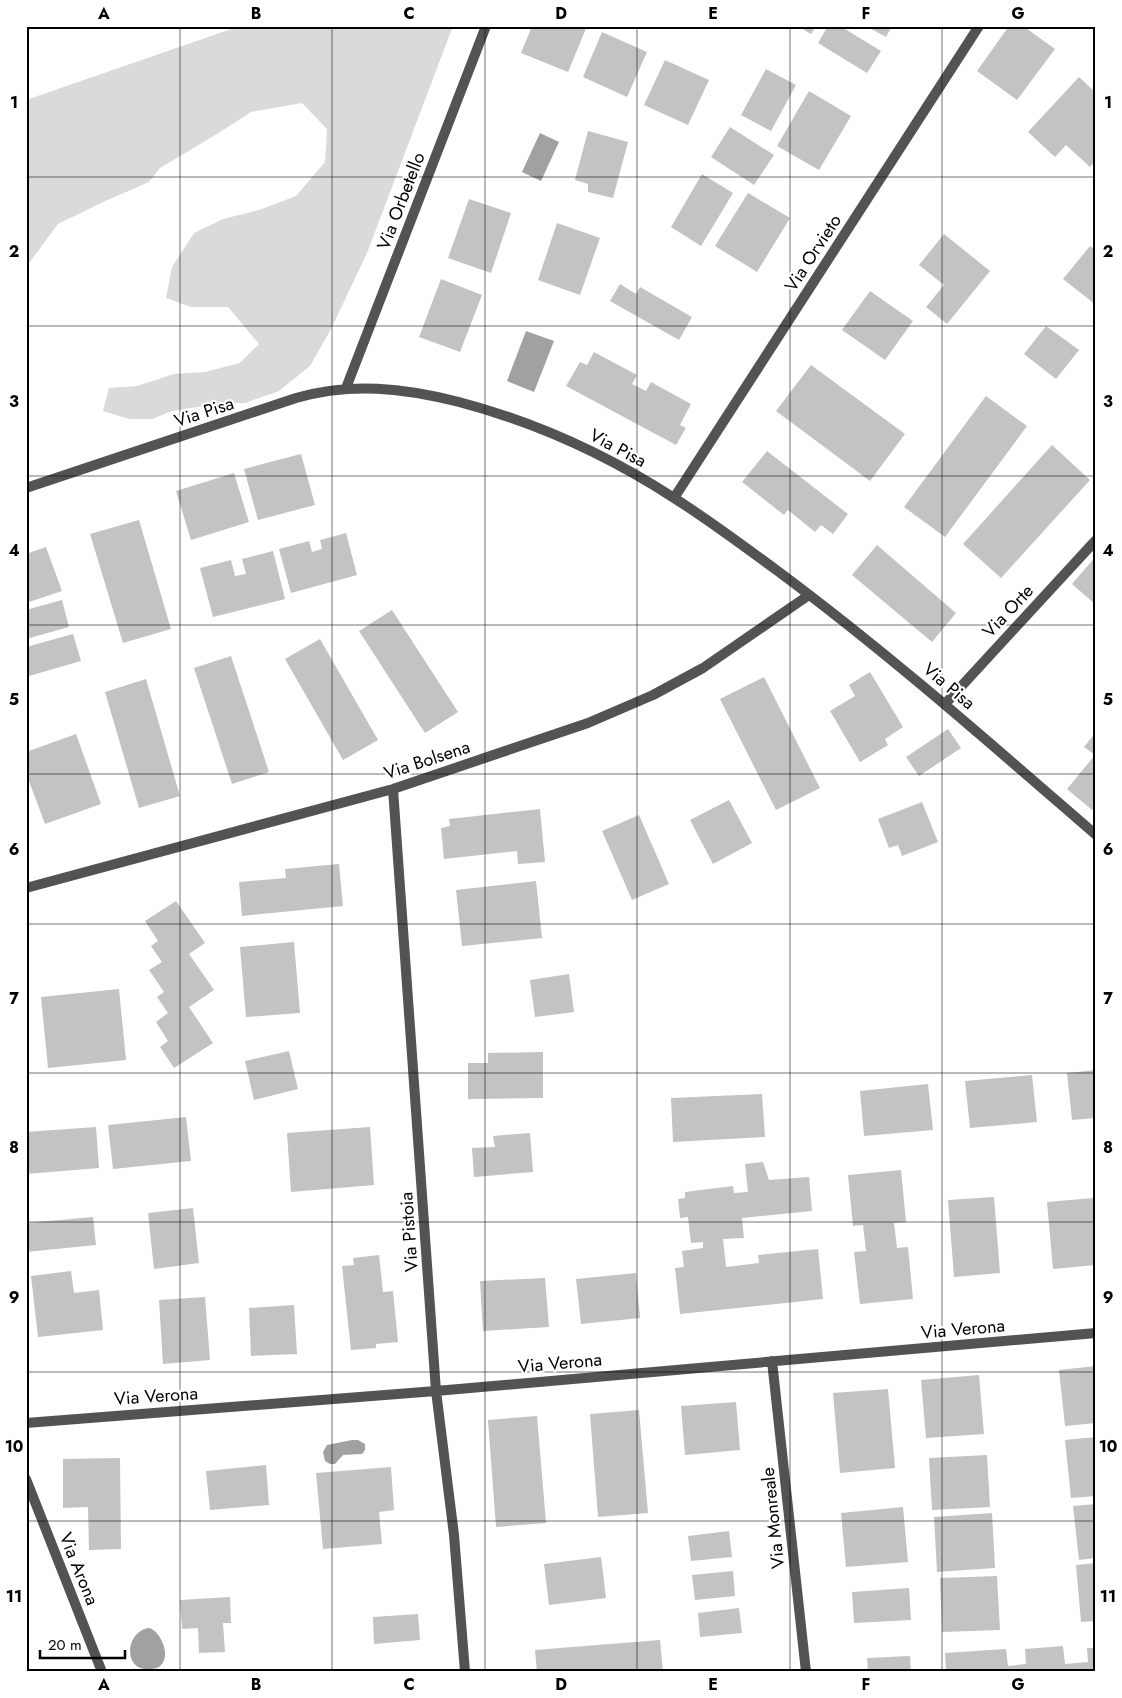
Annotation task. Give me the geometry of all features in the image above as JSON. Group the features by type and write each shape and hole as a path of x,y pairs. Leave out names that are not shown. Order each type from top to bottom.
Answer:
{"street":[{"name":"Via Orbetello","path":"346,388 486,26"},
{"name":"Via Orvieto","path":"674,498 979,26"},
{"name":"Via Pisa","path":"26,488 296,398 346,388 386,388 410,391 498,414 543,430 582,447 622,467 674,498 810,595 945,704 1096,835"},
{"name":"Via Orte","path":"945,704 1096,540"},
{"name":"Via Bolsena","path":"26,888 393,789 554,735 618,711 653,695 718,659 810,595"},
{"name":"Via Pistoia","path":"393,789 436,1391 454,1535 464,1672"},
{"name":"Via Verona","path":"26,1423 436,1391 1096,1333"},
{"name":"Via Monreale","path":"772,1361 806,1672"},
{"name":"Via Arona","path":"26,1479 102,1672"}],"shaded area":[{"path":"240,26 453,26 367,253 331,329 310,366 279,391 245,403 223,403 172,411 152,419 129,419 103,411 109,388 137,386 174,374 205,372 240,363 259,344 228,307 191,307 166,298 172,267 194,233 223,219 259,210 296,196 325,162 327,129 302,103 251,112 160,168 149,182 58,224 26,267 26,100"},
{"path":"540,133 559,142 541,181 522,172"},
{"path":"526,331 554,341 534,392 507,381"},
{"path":"358,1440 365,1444 365,1450 362,1454 343,1455 335,1464 325,1461 323,1452 327,1445"},
{"path":"150,1628 158,1634 165,1650 164,1661 158,1668 152,1669 141,1668 135,1664 131,1658 130,1650 136,1636 142,1630"}],"building":[{"path":"532,26 587,26 568,72 521,53"},
{"path":"798,26 816,26 811,34"},
{"path":"828,26 840,26 881,51 867,73 818,43"},
{"path":"866,26 892,26 886,37"},
{"path":"1009,26 1023,26 1055,49 1017,100 977,71"},
{"path":"602,32 647,52 627,97 583,77"},
{"path":"665,60 709,80 688,125 644,105"},
{"path":"766,69 796,85 771,131 741,115"},
{"path":"1079,77 1096,93 1096,160 1090,167 1066,145 1055,157 1028,132"},
{"path":"809,91 851,116 819,170 777,146"},
{"path":"730,127 774,155 754,185 711,157"},
{"path":"588,131 628,142 613,198 588,192 588,184 575,180"},
{"path":"702,174 733,193 701,246 671,227"},
{"path":"748,193 790,218 757,272 715,246"},
{"path":"469,199 511,213 491,273 448,258"},
{"path":"557,223 600,238 580,295 538,280"},
{"path":"944,234 990,271 947,324 926,307 944,285 919,265"},
{"path":"1090,246 1096,250 1096,305 1063,279"},
{"path":"441,279 482,295 460,352 419,337"},
{"path":"620,284 636,294 640,287 692,317 679,340 610,301"},
{"path":"870,291 913,321 885,360 842,330"},
{"path":"1046,326 1079,350 1056,379 1024,354"},
{"path":"594,352 637,375 632,384 646,391 651,382 691,404 680,425 686,428 676,445 566,386 580,362 587,365"},
{"path":"811,365 905,434 870,481 776,411"},
{"path":"986,396 1027,426 945,537 904,507"},
{"path":"1052,445 1090,480 1001,578 963,544"},
{"path":"767,451 848,514 833,534 821,525 815,532 788,510 784,515 742,482"},
{"path":"301,454 315,505 258,520 244,469"},
{"path":"234,473 249,522 191,540 176,491"},
{"path":"139,520 171,629 123,643 90,534"},
{"path":"346,533 357,575 291,593 279,549 309,541 312,552 322,549 320,540"},
{"path":"877,545 956,613 932,642 852,575"},
{"path":"46,547 62,591 26,603 26,554"},
{"path":"273,551 285,599 213,617 200,568 231,560 235,576 246,574 242,559"},
{"path":"1096,556 1096,605 1072,584"},
{"path":"62,600 69,627 26,639 26,610"},
{"path":"392,610 458,712 425,733 359,631"},
{"path":"73,634 81,661 29,676 26,665 26,647"},
{"path":"320,639 378,740 343,760 285,659"},
{"path":"231,656 269,772 232,784 194,668"},
{"path":"870,672 903,727 885,739 888,745 860,762 830,711 855,696 849,685"},
{"path":"764,677 820,788 776,810 720,699"},
{"path":"146,679 180,796 139,808 105,692"},
{"path":"948,729 961,748 919,776 906,757"},
{"path":"1096,732 1096,805 1092,810 1067,789 1095,755 1084,747"},
{"path":"76,734 101,804 45,824 26,773 26,752"},
{"path":"729,800 752,843 713,864 690,820"},
{"path":"922,802 938,842 902,856 898,845 889,848 878,819"},
{"path":"540,809 545,862 518,864 517,851 444,859 441,828 450,826 449,819"},
{"path":"639,815 669,884 632,900 602,831"},
{"path":"339,864 343,906 242,916 239,882 286,878 285,869"},
{"path":"536,881 542,938 462,946 456,890"},
{"path":"176,901 205,943 189,954 214,990 189,1007 213,1043 174,1068 160,1047 168,1041 156,1022 168,1013 157,997 164,992 149,970 162,962 151,946 158,941 145,921"},
{"path":"294,942 300,1013 246,1017 240,947"},
{"path":"569,974 574,1012 535,1017 530,980"},
{"path":"119,989 126,1060 48,1068 41,997"},
{"path":"289,1051 298,1089 254,1100 245,1061"},
{"path":"543,1052 543,1098 468,1099 468,1063 488,1063 488,1053"},
{"path":"1096,1070 1096,1118 1072,1120 1067,1073"},
{"path":"1032,1075 1037,1122 970,1128 965,1081"},
{"path":"928,1084 933,1130 864,1136 860,1091"},
{"path":"762,1094 765,1137 673,1142 671,1098"},
{"path":"186,1117 191,1161 113,1169 108,1125"},
{"path":"96,1127 99,1168 26,1174 26,1132"},
{"path":"370,1127 374,1185 291,1192 287,1133"},
{"path":"530,1133 533,1172 474,1177 472,1148 495,1147 493,1136"},
{"path":"763,1162 769,1180 809,1177 812,1211 742,1218 744,1238 723,1239 726,1267 759,1263 758,1255 818,1249 823,1299 680,1314 675,1268 684,1267 682,1251 703,1248 703,1242 691,1243 688,1217 680,1218 678,1199 685,1198 685,1192 733,1186 734,1193 748,1192 745,1164"},
{"path":"901,1170 906,1222 894,1223 897,1248 908,1247 913,1299 860,1304 854,1252 866,1251 863,1225 853,1226 848,1175"},
{"path":"994,1197 1000,1273 954,1277 948,1200"},
{"path":"1093,1198 1096,1265 1053,1269 1047,1202"},
{"path":"193,1208 199,1263 154,1269 148,1213"},
{"path":"93,1217 96,1245 26,1252 26,1223"},
{"path":"379,1255 383,1292 393,1291 398,1342 376,1344 376,1348 351,1350 342,1266 354,1265 353,1258"},
{"path":"71,1271 74,1293 99,1290 103,1330 38,1337 31,1276"},
{"path":"636,1273 640,1318 581,1324 576,1279"},
{"path":"545,1278 549,1327 483,1331 480,1281"},
{"path":"205,1297 210,1360 163,1364 159,1300"},
{"path":"294,1305 297,1354 251,1356 249,1308"},
{"path":"1096,1366 1096,1423 1065,1426 1059,1370"},
{"path":"979,1375 984,1434 926,1438 921,1380"},
{"path":"888,1389 895,1468 840,1473 833,1393"},
{"path":"736,1402 740,1450 685,1455 681,1406"},
{"path":"639,1410 648,1513 598,1517 590,1414"},
{"path":"537,1416 546,1523 496,1527 488,1420"},
{"path":"1096,1437 1096,1496 1071,1498 1065,1440"},
{"path":"987,1455 990,1507 932,1510 929,1458"},
{"path":"120,1458 121,1549 89,1550 88,1507 63,1508 63,1459"},
{"path":"266,1465 269,1505 210,1510 206,1471"},
{"path":"391,1467 394,1510 379,1512 382,1544 323,1549 316,1473"},
{"path":"1096,1504 1096,1558 1079,1560 1073,1506"},
{"path":"903,1507 908,1562 846,1567 841,1513"},
{"path":"992,1513 995,1568 937,1572 934,1517"},
{"path":"729,1531 732,1557 691,1561 688,1536"},
{"path":"601,1557 606,1598 549,1605 544,1564"},
{"path":"1096,1563 1096,1621 1081,1622 1076,1565"},
{"path":"733,1571 735,1596 695,1600 692,1575"},
{"path":"997,1576 1000,1630 942,1632 940,1578"},
{"path":"909,1588 911,1620 854,1623 852,1592"},
{"path":"230,1597 231,1623 223,1623 225,1652 199,1653 198,1628 182,1629 180,1600"},
{"path":"739,1608 742,1633 700,1637 698,1613"},
{"path":"418,1614 420,1640 374,1644 373,1617"},
{"path":"660,1640 663,1672 537,1672 535,1650"},
{"path":"1063,1646 1065,1664 1088,1662 1087,1648 1096,1648 1096,1672 946,1672 945,1653 1006,1649 1008,1666 1026,1664 1025,1649"},
{"path":"910,1656 911,1672 868,1672 867,1658"}]}
